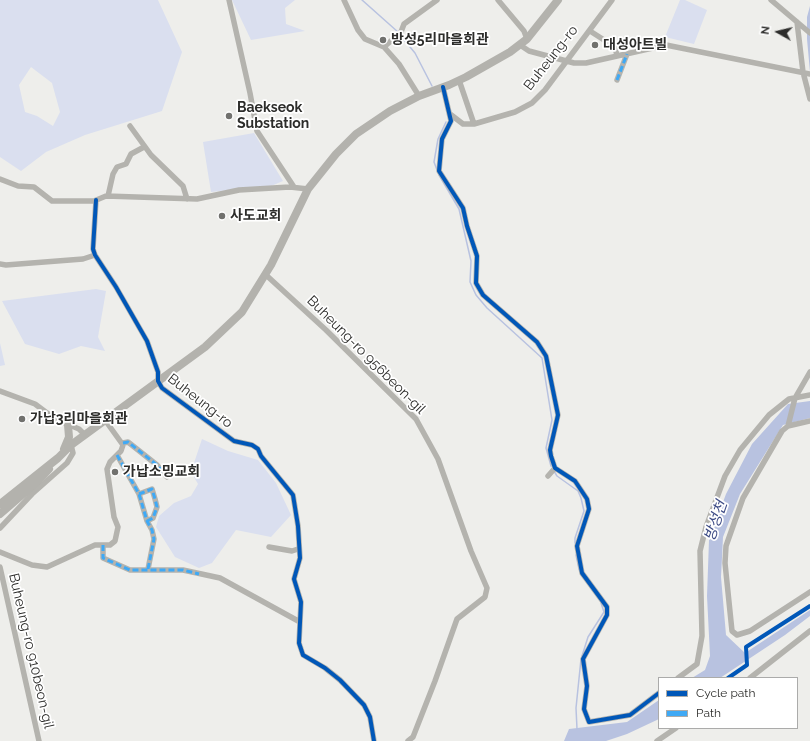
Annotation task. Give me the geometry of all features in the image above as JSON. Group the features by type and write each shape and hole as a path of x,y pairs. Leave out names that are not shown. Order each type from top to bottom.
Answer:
{"main road":[{"name":"Buheung-ro","path":"0,504 71,445 205,347 242,312 266,275 308,190 336,154 356,134 372,122 419,96 482,69 520,45 527,39 558,0"},
{"path":"0,514 37,482 60,455 69,437 68,425"}],"street":[{"path":"229,0 257,131 294,187"},
{"path":"344,0 358,30 365,39 384,47 399,64 419,96"},
{"path":"384,47 399,34 404,24 437,0"},
{"path":"498,0 524,31 527,39"},
{"name":"Buheung-ro","path":"474,124 515,112 532,103 545,90 565,61 612,0"},
{"path":"771,0 810,33"},
{"path":"798,23 810,99"},
{"path":"590,30 615,47 617,56"},
{"path":"520,45 529,51 565,61 586,63 666,45 807,73"},
{"path":"617,80 627,54"},
{"path":"450,114 463,124 474,124 459,80"},
{"path":"443,87 450,114 450,121 442,139 439,172 463,208 477,256 476,283 483,296 537,342 546,356 558,415 550,450 555,468 575,482 587,499 589,508 578,546 582,573 607,607 607,615 583,659 587,686 584,709 589,722 630,715 658,694"},
{"path":"130,126 144,147 171,176 183,186 187,199"},
{"path":"108,196 113,174 117,167 126,164 131,154 144,147"},
{"path":"0,178 18,186 34,187 52,201 96,200 108,196 197,199 239,190 294,187 308,190"},
{"path":"96,200 93,249 95,255 116,287 147,341 158,372 158,381"},
{"path":"0,264 6,265 83,259 95,255"},
{"name":"Buheung-ro 956beon-gil","path":"266,275 326,330 416,418 438,459 471,551 487,588 485,597 457,619 413,737 408,741"},
{"path":"788,426 795,398 810,372"},
{"name":"Buheung-ro","path":"158,381 162,388 220,433 234,441 258,448 261,456 292,495 298,526 298,549"},
{"path":"0,391 34,404 55,419 79,429 85,435"},
{"path":"679,677 697,664 702,636 700,551 706,527 726,476 740,450 769,415 789,399 810,395"},
{"path":"105,420 123,443"},
{"path":"810,421 788,426 782,430 743,498 726,546 725,563 730,627 737,635 750,631 810,592"},
{"path":"123,443 128,442 157,465 167,477"},
{"path":"0,552 32,565 47,568 95,545 113,543 118,535 118,526 114,517 107,474 108,465 123,447 123,443"},
{"path":"0,528 32,494 67,463 73,453 71,445"},
{"path":"117,455 139,494 154,539 148,569"},
{"path":"548,476 555,468"},
{"path":"139,494 152,489 156,508 153,518 147,521"},
{"path":"103,545 103,558 130,570 183,570 220,578 300,622"},
{"path":"269,547 292,551 298,549 300,558 294,578 301,602 299,643 303,655 325,668 340,680 364,705 370,717 374,741"},
{"name":"Buheung-ro 910beon-gil","path":"0,567 39,741"},
{"path":"751,677 810,630"},
{"path":"657,741 675,729"}],"shaded area":[{"path":"0,0 158,0 182,52 162,111 85,135 46,152 21,171 0,157","holes":["31,67 52,83 60,112 53,126 37,116 25,112 19,85"]},
{"path":"232,0 295,0 285,8 286,24 305,31 251,40"},
{"path":"680,0 685,0 707,10 694,44 665,37"},
{"path":"254,133 283,181 271,186 211,192 203,142"},
{"path":"96,289 106,291 98,337 105,351 81,346 59,354 25,344 2,301"},
{"path":"0,343 5,365 0,366"},
{"path":"202,439 228,451 258,460 276,483 291,515 271,537 236,530 212,563 199,568 175,557 156,527 159,516 174,503 191,496 198,484 188,467 193,466"}],"water":[{"path":"810,6 810,72 807,17"},
{"path":"810,401 810,418 783,425 740,494 723,537 721,577 726,635 745,653 810,610 810,616 785,635 722,677 694,677 705,670 710,656 707,596 709,540 726,494 752,444 788,404"},
{"path":"658,701 658,719 627,734 606,741 564,741 569,729 627,722"}],"waterway":[{"path":"362,0 398,32"},
{"path":"400,35 415,53 432,86"},
{"path":"437,170 434,162 438,139 446,122"},
{"path":"439,175 459,209 471,261 470,282 476,295 487,308 542,358 552,420 546,448 551,466"},
{"path":"554,471 557,476 578,491 581,498 584,511 575,538 575,543"},
{"path":"576,555 579,569"},
{"path":"582,656 588,637 604,612 601,603"},
{"path":"577,729 576,708 581,659"}],"marked path":[{"path":"617,80 627,54"},
{"path":"123,443 128,442 157,465 167,477"},
{"path":"117,455 139,494 147,521 152,530 154,539 148,569"},
{"path":"139,494 152,489 157,507 153,518 147,521"},
{"path":"103,545 103,558 130,570 183,570 199,574"}],"cycle path":[{"path":"443,87 451,121 442,139 439,171 463,208 477,256 476,283 483,295 537,342 546,356 558,415 550,450 551,456 555,468 575,481 587,499 589,509 577,546 582,573 607,607 607,615 583,659 587,686 584,709 589,722 630,715 658,694"},
{"path":"96,200 93,249 95,255 116,287 147,341 158,372 158,381 162,388 234,441 252,445 258,449 261,456 293,495 298,526 300,558 294,579 301,602 299,643 303,655 325,668 340,680 364,705 370,717 374,741"},
{"path":"729,677 747,665 746,647 810,606"}],"place":[{"name":"방성5리마을회관","path":"383,40"},
{"name":"대성아트빌","path":"595,45"},
{"name":"Baekseok Substation","path":"229,116"},
{"name":"사도교회","path":"222,216"},
{"name":"가납3리마을회관","path":"22,419"},
{"name":"가납소밍교회","path":"115,472"}],"water label":[{"name":"방성천","path":"716,521"}]}
